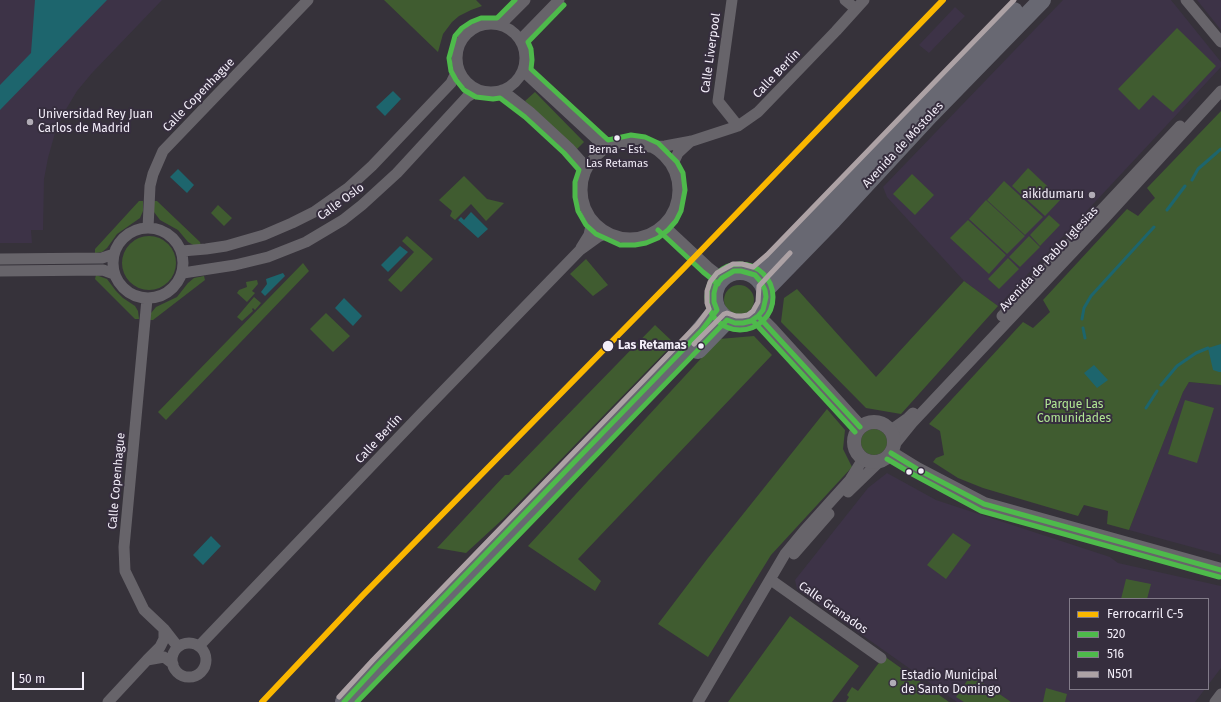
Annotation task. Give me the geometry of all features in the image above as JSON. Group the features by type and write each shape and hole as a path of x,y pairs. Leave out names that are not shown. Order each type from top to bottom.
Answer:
{"main road":[{"name":"Avenida de Móstoles","path":"760,282 783,249 1024,0"},
{"name":"Avenida de Móstoles","path":"760,282 833,220 930,115 1042,0"},
{"path":"734,271 741,271 760,282 766,297 765,304 758,316 751,321 735,323 722,315 714,302 714,293 716,285 722,278 734,271"},
{"path":"344,702 691,341 722,315"},
{"path":"356,702 722,315"}],"street":[{"name":"Calle Copenhague","path":"148,228 150,186 153,174 163,152 308,0"},
{"path":"500,25 525,0"},
{"path":"520,40 559,0"},
{"name":"Calle Liverpool","path":"732,0 718,102 738,126"},
{"path":"845,0 856,9"},
{"name":"Calle Berlín","path":"649,147 665,146 692,141 738,126 758,112 864,0"},
{"path":"1186,0 1221,42"},
{"path":"482,25 500,25 512,31 520,40 524,50 525,61 518,80 511,86 493,92 478,90 468,84 462,77 458,69 456,58 458,49 461,40 474,28 482,25"},
{"name":"Calle Oslo","path":"182,251 206,250 264,235 314,212 348,188 372,166 451,83 458,69"},
{"path":"522,71 606,148"},
{"name":"Avenida de Pablo Iglesias","path":"891,430 908,418 1140,168 1221,84"},
{"name":"Calle Oslo","path":"183,272 235,265 268,256 306,242 342,220 368,200 397,173 467,97 478,90"},
{"path":"502,90 564,142 587,168"},
{"name":"Avenida de Pablo Iglesias","path":"893,449 912,423 1094,230 1221,91"},
{"name":"Calle Berlín","path":"672,166 678,153 692,141"},
{"path":"631,142 643,144 649,147 655,149 672,166 676,176 678,197 675,208 670,217 663,225 649,234 634,238 621,238 600,229 592,221 585,209 582,196 582,182 587,168 592,160 606,148 631,142"},
{"name":"Calle Berlín","path":"580,250 589,235 592,221"},
{"path":"663,225 722,278"},
{"path":"148,228 159,229 176,241 182,251 184,262 183,272 178,283 170,292 159,298 147,299 136,297 126,292 119,284 114,274 112,264 114,254 119,244 126,235 137,230 148,228"},
{"name":"Calle Berlín","path":"199,646 580,250 608,233"},
{"path":"0,259 102,258 114,254"},
{"path":"0,271 103,270 114,274"},
{"name":"Calle Copenhague","path":"147,299 124,547 125,571 144,610 164,629 178,647"},
{"path":"758,316 860,427"},
{"path":"771,580 855,485 879,462 884,460 893,449 894,439 891,430 886,425 880,422 866,423 856,431 854,443 855,450 868,462 879,462"},
{"path":"893,449 917,469 984,504 1221,570"},
{"path":"698,702 785,554 850,480 863,459"},
{"name":"Calle Granados","path":"771,580 881,658"},
{"path":"108,702 160,647 164,639 164,629"},
{"path":"188,643 199,646 203,650 206,661 202,671 192,677 182,675 176,671 173,664 173,655 178,647 188,643"},
{"path":"147,660 164,657 173,664"},
{"path":"1215,702 1221,694"}],"shaded area":[{"name":"Universidad Rey Juan Carlos de Madrid","path":"0,0 162,0 92,73 77,91 65,111 55,133 44,179 43,230 31,230 32,243 0,243"},
{"path":"1063,0 1171,0 1221,62 1221,67 998,306 964,281 887,197 883,187"},
{"path":"1197,0 1221,0 1221,30"},
{"path":"955,7 965,16 929,53 919,45"},
{"path":"1189,382 1221,385 1221,555 1129,530 1183,392"},
{"path":"887,473 936,500 1110,557 1118,563 1221,586 1221,668 1209,684 1209,598 1069,598 1069,690 1204,690 1195,702 957,702 797,589 795,580 868,488"}],"green space":[{"path":"384,0 476,0 482,6 459,16 452,22 443,34 438,52"},
{"path":"1177,28 1216,66 1173,112 1153,95 1139,110 1118,89"},
{"path":"535,92 584,142 576,150 525,101"},
{"name":"Parque Las Comunidades","path":"1221,111 1221,385 1189,382 1183,392 1129,530 1107,524 1108,511 1084,505 1078,516 983,488 958,478 933,462 936,458 944,455 940,431 929,424 1023,322 1033,328 1050,312 1043,300 1127,209 1138,216 1155,198 1147,188"},
{"path":"1028,168 1061,199 1045,216 1012,186"},
{"path":"912,174 934,195 915,215 893,194"},
{"path":"464,176 487,199 504,203 486,221 471,204 455,220 450,216 452,211 439,200"},
{"path":"1004,181 1043,217 1025,235 987,200"},
{"path":"986,200 1025,236 1007,254 969,219"},
{"path":"139,201 143,201 143,211 140,218 117,234 107,248 102,252 95,253 95,249"},
{"path":"153,201 157,201 200,242 201,246 195,246 188,242 178,230 160,220 154,212"},
{"path":"218,205 232,218 224,226 211,213"},
{"path":"1049,215 1060,225 1040,246 1030,235"},
{"path":"968,220 1006,255 989,274 950,238"},
{"path":"149,236 159,238 168,244 174,253 176,263 174,273 168,282 159,288 149,290 139,288 130,282 124,273 122,263 124,253 130,244 139,238"},
{"path":"407,236 433,259 401,292 388,280 414,252 402,241"},
{"path":"1029,236 1040,247 1020,267 1009,257"},
{"path":"1008,258 1019,269 999,289 988,279"},
{"path":"586,259 608,285 593,296 570,274"},
{"path":"303,263 309,271 166,420 158,412"},
{"path":"96,275 107,279 123,298 135,306 138,311 139,319 135,319 95,279"},
{"path":"204,276 205,280 153,320 149,320 151,313 156,307 177,297 194,278"},
{"path":"257,280 258,284 252,291 255,293 247,302 237,293 239,290 247,287 246,282"},
{"path":"964,281 998,306 901,414 866,408 781,322 784,298 797,289 876,377"},
{"path":"739,285 750,289 754,300 750,311 739,315 728,311 724,300 728,289"},
{"path":"254,297 261,303 255,310 253,308 253,311 242,321 237,317"},
{"path":"326,313 350,336 333,352 310,329"},
{"path":"655,325 674,343 503,519 466,553 437,548 505,475 509,475"},
{"path":"754,336 772,355 578,559 601,581 595,591 528,546 719,339"},
{"path":"1185,400 1214,408 1197,463 1168,454"},
{"path":"827,409 845,430 843,449 852,467 771,555 708,657 658,624 708,558"},
{"path":"874,429 883,433 887,442 883,451 874,455 865,451 861,442 865,433"},
{"path":"953,533 971,545 946,579 927,565"},
{"path":"1126,579 1151,584 1147,598 1121,598"},
{"path":"790,616 859,666 832,702 728,702"},
{"name":"Estadio Municipal de Santo Domingo","path":"884,656 949,702 846,702 849,697 847,695 852,687 858,691"},
{"path":"971,675 1011,702 964,702 956,697"},
{"path":"1046,688 1067,694 1065,702 1043,702"}],"water":[{"path":"35,0 107,0 0,110 0,85 31,53"},
{"path":"393,91 401,99 385,116 376,107"},
{"path":"178,169 194,185 187,193 170,177"},
{"path":"471,212 488,229 478,238 458,220 461,217 464,220"},
{"path":"400,246 408,252 388,272 381,265"},
{"path":"283,273 285,276 265,296 261,292 267,284 266,279"},
{"path":"344,298 362,316 353,326 335,308"},
{"path":"1221,344 1221,372 1219,372 1213,370 1208,348"},
{"path":"1094,365 1108,380 1097,388 1084,373"},
{"path":"211,536 221,546 203,565 193,555"}],"waterway":[{"path":"1192,180 1198,169 1221,149"},
{"path":"1167,210 1185,186"},
{"path":"1082,319 1084,308 1091,296 1154,227"},
{"path":"1083,328 1085,338"},
{"path":"1161,385 1177,366 1196,353 1208,348"},
{"path":"1146,408 1157,391"}],"rail line":[{"name":"C-5","path":"262,702 363,595 685,267 943,0"}],"transit line":[{"name":"516","path":"515,0 497,18 481,18 462,28 455,36 449,58 451,71 464,90 476,97 493,99 500,98 525,117 564,153 579,170 575,182 575,197 578,211 586,225 596,234 620,245 646,243 658,238 676,221 681,211 685,190 683,173 677,162 658,143 645,137 631,135 608,140 531,69 531,49 528,42 564,5"},
{"name":"N501","path":"339,697 697,325 709,309 707,303 707,291 710,282 717,273 733,264 742,264 753,267 767,255 1014,0"},
{"name":"516","path":"658,230 718,284"},
{"name":"N501","path":"694,344 724,314 727,313 742,316 748,315 753,311 758,302 759,286 790,253"},
{"name":"516","path":"740,264 753,266 768,279 771,284 773,297 771,310 758,325 753,328 740,330 727,328 712,315 709,310 707,297 709,284 722,269 727,266 740,264"},
{"name":"520","path":"344,702 702,330 717,310 714,302 714,293 716,285 722,278 734,271 741,271 755,275 761,282 765,290 766,297 763,310 758,316 751,321 743,323 735,323 727,320 357,702"},
{"name":"520","path":"758,316 860,427"},
{"name":"516","path":"753,321 855,432"},
{"name":"520","path":"891,453 917,469 984,504 1221,570"},
{"name":"516","path":"887,459 981,511 1219,577"}],"place":[{"name":"Universidad Rey Juan Carlos de Madrid","path":"30,122"},
{"name":"Berna - Est. Las Retamas","path":"617,138"},
{"name":"aikidumaru","path":"1092,195"},
{"name":"Las Retamas","path":"608,346"},
{"name":"Estadio Municipal de Santo Domingo","path":"893,683"}]}
